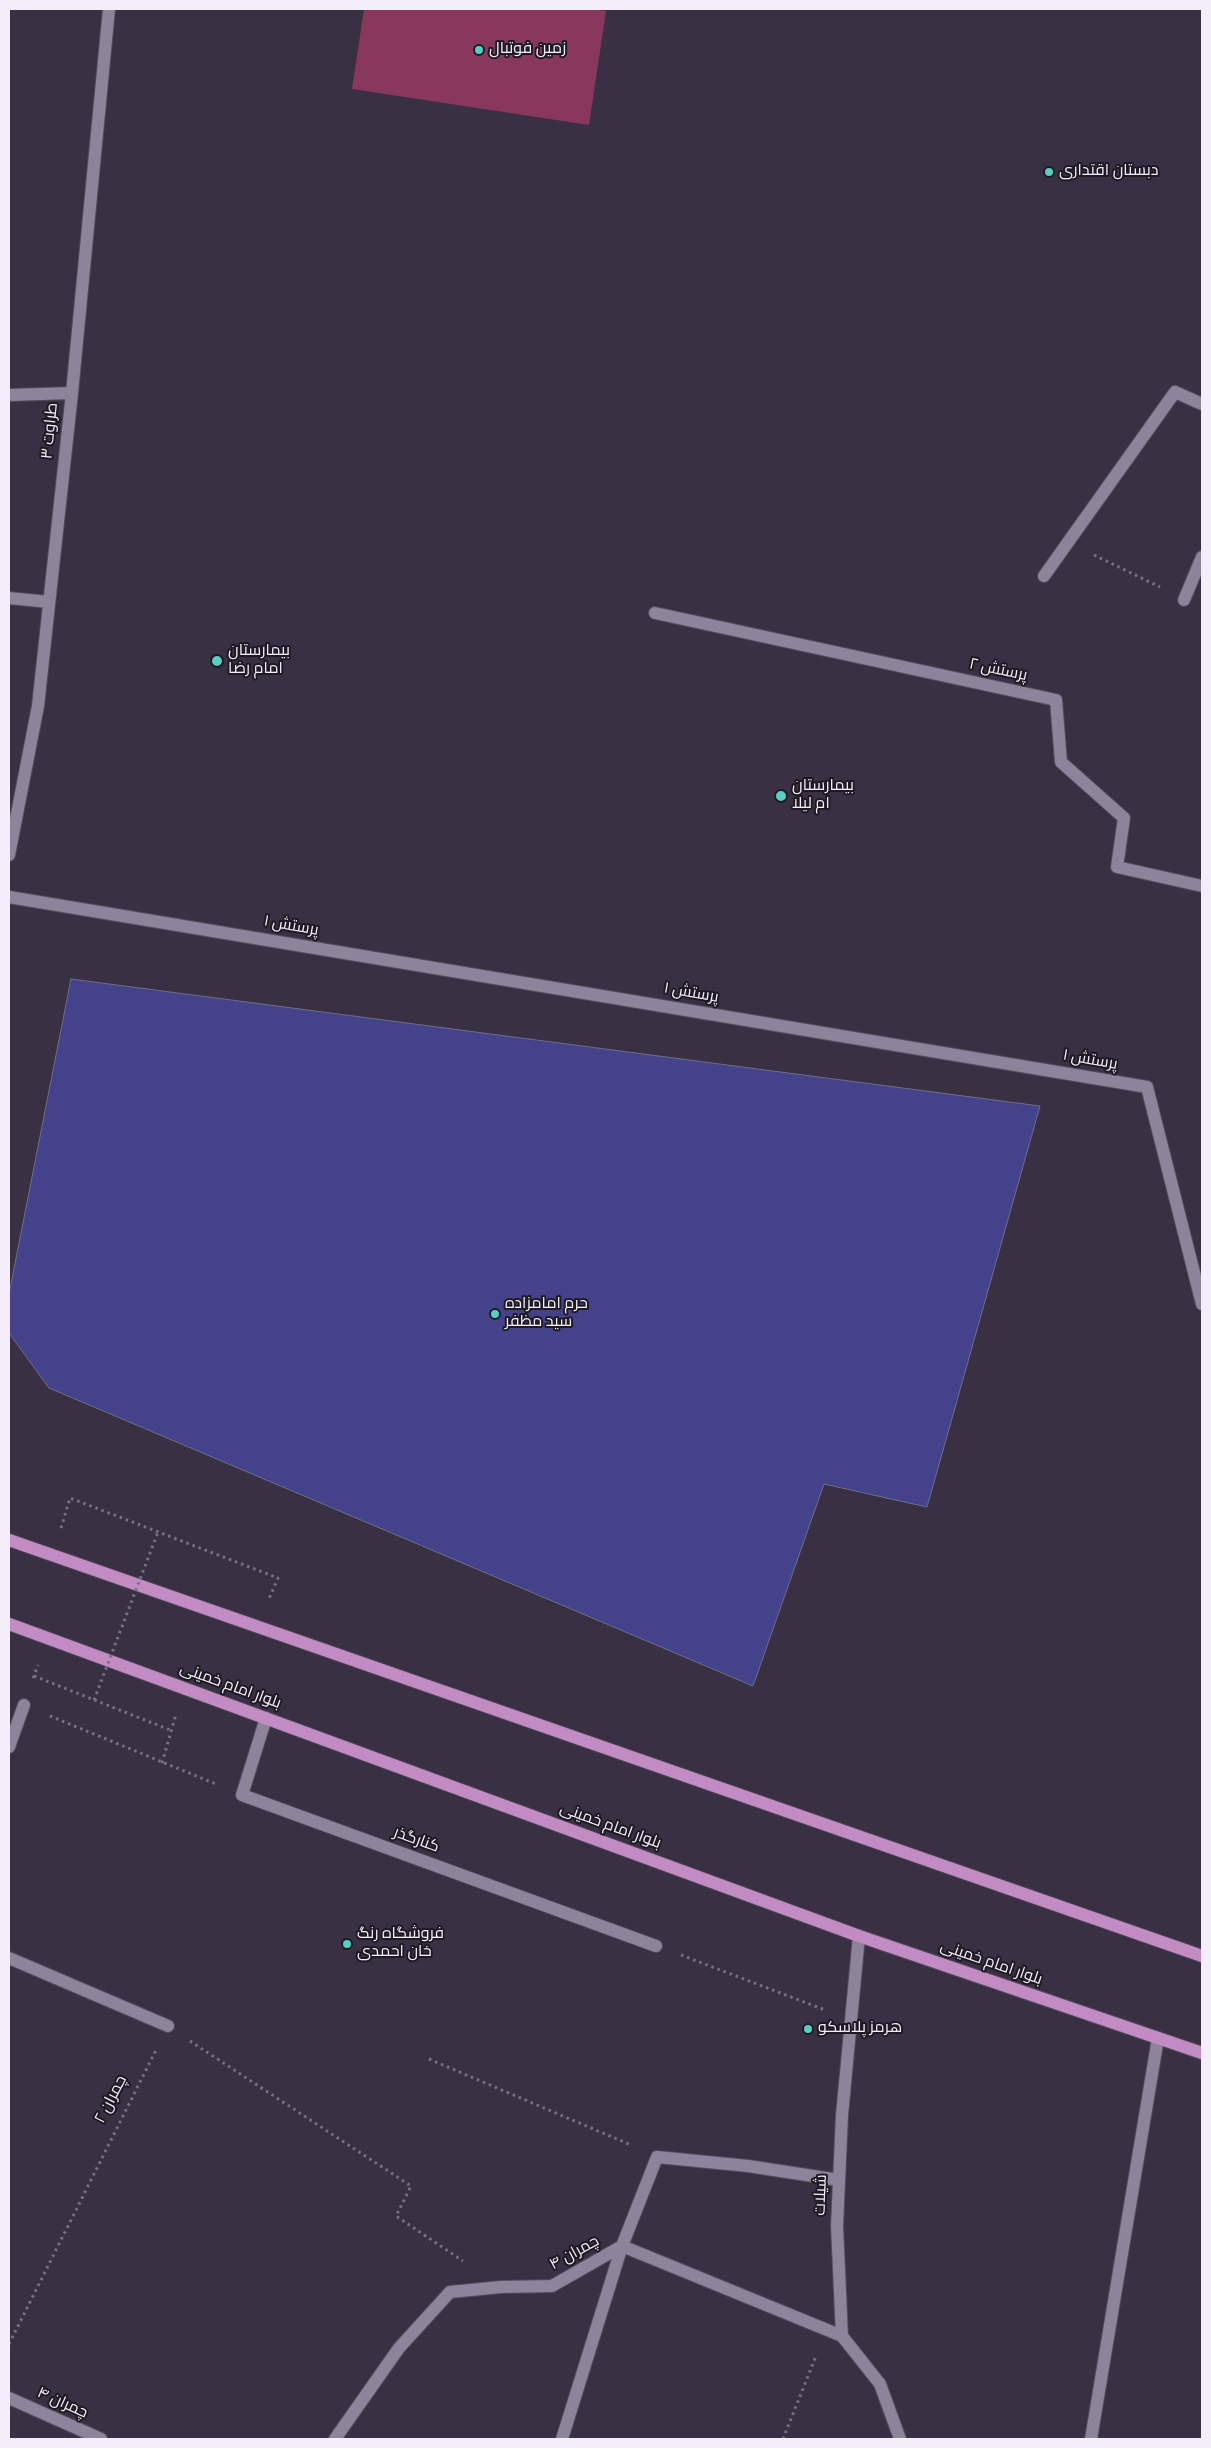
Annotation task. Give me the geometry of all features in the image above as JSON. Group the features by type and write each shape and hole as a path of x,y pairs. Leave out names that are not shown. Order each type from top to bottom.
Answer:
{"main road":[{"path":"9,1540 1202,1956"},
{"name":"بلوار امام خمینی","path":"9,1624 859,1936 1202,2053"}],"street":[{"name":"طراوت ۳","path":"9,855 38,706 72,393 109,9"},
{"path":"1044,576 1175,392 1202,404"},
{"path":"9,395 72,393"},
{"path":"1184,600 1202,557"},
{"path":"9,598 50,602"},
{"name":"پرستش ۲","path":"655,613 1056,700 1061,762 1124,818 1117,867 1202,886"},
{"name":"پرستش ۱","path":"9,896 1147,1087 1202,1304"},
{"path":"9,1746 24,1705"},
{"path":"242,1795 266,1718"},
{"name":"کنارگذر","path":"242,1795 656,1946"},
{"name":"شیلات","path":"842,2336 837,2226 842,2115 859,1936"},
{"path":"9,1958 168,2026"},
{"path":"1091,2439 1158,2038"},
{"path":"657,2156 748,2166 839,2180"},
{"name":"چمران ۴","path":"335,2439 399,2348 450,2292 501,2287 552,2286 622,2246 657,2156"},
{"path":"562,2439 622,2246 842,2336 880,2384 900,2439"},
{"name":"چمران ۴","path":"9,2398 101,2439"}],"path":[{"path":"1068,543 1184,600"},
{"path":"70,1498 278,1578"},
{"path":"94,1700 158,1532"},
{"path":"46,1638 24,1705 242,1795"},
{"path":"34,1676 170,1730 162,1763"},
{"path":"656,1946 851,2021"},
{"path":"168,2026 411,2186 396,2216 501,2287"},
{"name":"چمران ۲","path":"9,2344 168,2026"},
{"path":"429,2059 657,2156"},
{"path":"783,2439 826,2330"}],"shaded area":[{"name":"زمین فوتبال","path":"364,9 593,9 606,11 589,125 352,89"}],"building":[{"name":"حرم امامزاده سید مظفر","path":"71,979 1040,1106 927,1507 824,1484 753,1686 49,1388 9,1333 9,1294"}],"place":[{"name":"زمین فوتبال","path":"479,50"},
{"name":"دبستان اقتداری","path":"1049,172"},
{"name":"بیمارستان امام رضا","path":"217,661"},
{"name":"بیمارستان ام لیلا","path":"781,796"},
{"name":"حرم امامزاده سید مظفر","path":"495,1314"},
{"name":"فروشگاه رنگ خان احمدی","path":"347,1944"},
{"name":"هرمز پلاسکو","path":"808,2029"}]}
